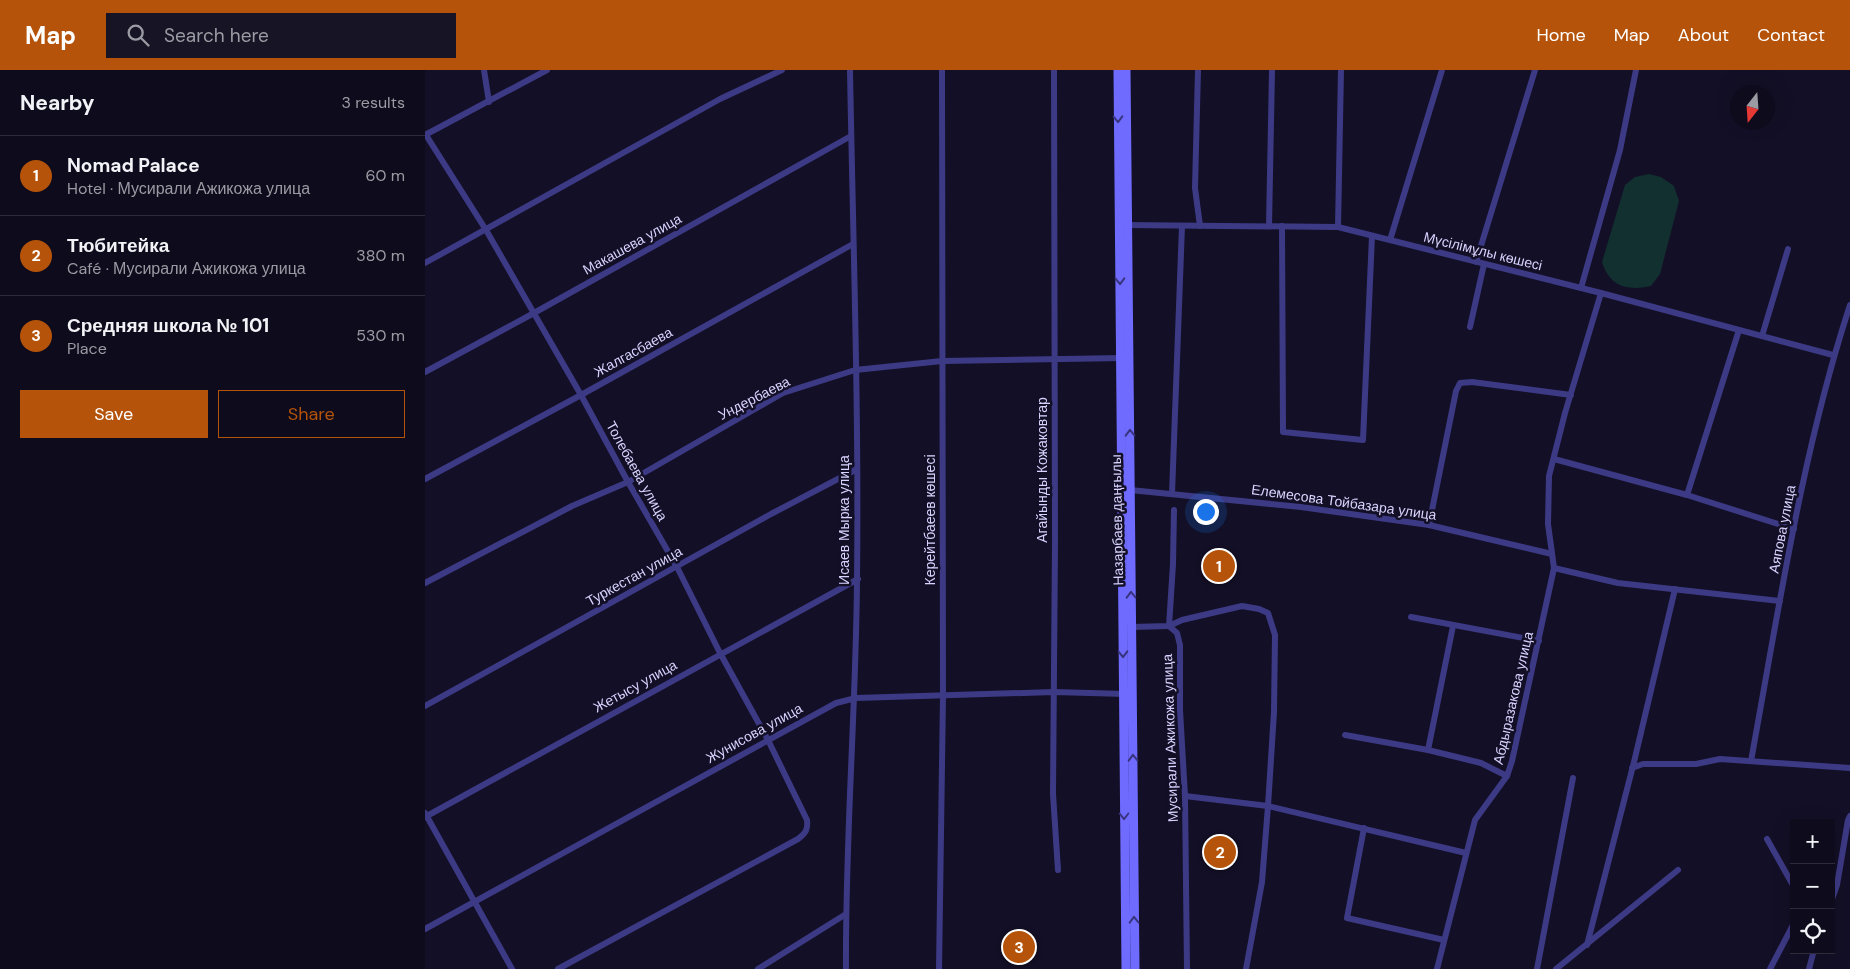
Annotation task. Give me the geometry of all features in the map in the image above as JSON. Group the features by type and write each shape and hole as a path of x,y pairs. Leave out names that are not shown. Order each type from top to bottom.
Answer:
{"main road":[{"name":"Назарбаев даңғылы","path":"1118,70 1123,225 1128,694 1126,969"},
{"name":"Назарбаев даңғылы","path":"1123,225 1126,70"},
{"name":"Назарбаев даңғылы","path":"1125,358 1130,490 1131,627 1128,694 1135,969"}],"street":[{"path":"484,70 489,102"},
{"path":"425,135 547,70"},
{"path":"425,263 721,99 782,70"},
{"name":"Исаев Мырка улица","path":"847,969 846,914 855,698 857,579 857,469 850,70"},
{"name":"Керейтбаеев көшесі","path":"939,969 943,696 942,70"},
{"name":"Агайынды Кожаковтар","path":"1054,70 1053,794 1058,870"},
{"path":"1198,70 1195,188 1200,226"},
{"path":"1269,226 1272,70"},
{"path":"1337,227 1341,70"},
{"path":"1390,240 1442,70"},
{"path":"1476,262 1535,70"},
{"path":"1581,288 1620,150 1635,70"},
{"name":"Толебаева улица","path":"425,135 486,230 677,567 719,653 768,740 807,820 808,828 805,834 798,839 557,969"},
{"name":"Макашева улица","path":"425,372 851,136"},
{"name":"Мүсілімұлы көшесі","path":"1123,225 1337,227 1601,293 1833,355"},
{"path":"1171,494 1182,226"},
{"path":"1282,226 1283,432 1363,440 1372,236"},
{"name":"Жалгасбаева","path":"425,479 853,244"},
{"path":"1761,336 1788,249"},
{"path":"1470,327 1483,264"},
{"name":"Абдыразакова улица","path":"1437,969 1475,820 1507,776 1513,761 1554,568 1548,524 1549,476 1601,293"},
{"name":"Аяпова улица","path":"1751,761 1793,529 1833,355 1850,304"},
{"path":"1687,495 1739,330"},
{"name":"Ундербаева","path":"425,583 573,506 628,482 783,393 855,370 942,361 1125,358"},
{"path":"1429,524 1455,392 1460,383 1472,382 1571,395"},
{"path":"1554,459 1687,495 1793,529"},
{"name":"Туркестан улица","path":"425,706 771,514 857,469"},
{"name":"Елемесова Тойбазара улица","path":"1130,490 1301,507 1429,524 1552,554"},
{"path":"1169,626 1174,510"},
{"path":"1554,568 1618,583 1675,588 1780,602"},
{"name":"Жетысу улица","path":"426,815 857,579"},
{"path":"1587,945 1675,588"},
{"path":"1131,627 1169,626 1182,620 1242,606 1259,609 1268,614 1275,635 1274,712 1262,882 1246,969"},
{"path":"1411,617 1539,641"},
{"name":"Мусирали Ажикожа улица","path":"1169,626 1177,633 1180,645 1180,710 1185,796 1187,969"},
{"path":"1428,750 1453,626"},
{"name":"Жунисова улица","path":"425,929 836,702 855,698 1054,692 1128,694"},
{"path":"1345,735 1481,762 1507,776"},
{"path":"1632,768 1643,764 1696,764 1720,759 1850,768"},
{"path":"1537,969 1573,778"},
{"path":"1185,796 1268,806 1466,853"},
{"path":"426,815 512,969"},
{"path":"1835,891 1850,816"},
{"path":"1364,828 1347,918 1444,940"},
{"path":"1767,839 1790,880"},
{"path":"1556,969 1678,870"},
{"path":"758,969 846,914"},
{"path":"1770,969 1790,931"},
{"path":"1809,969 1813,954"}],"green space":[{"path":"1649,174 1661,177 1674,186 1679,201 1660,274 1651,286 1627,287 1615,282 1610,277 1602,262 1625,185 1635,177"}],"place":[{"name":"Nomad Palace","path":"1219,566"},
{"name":"Тюбитейка","path":"1220,852"},
{"name":"Средняя школа № 101","path":"1019,947"}]}
